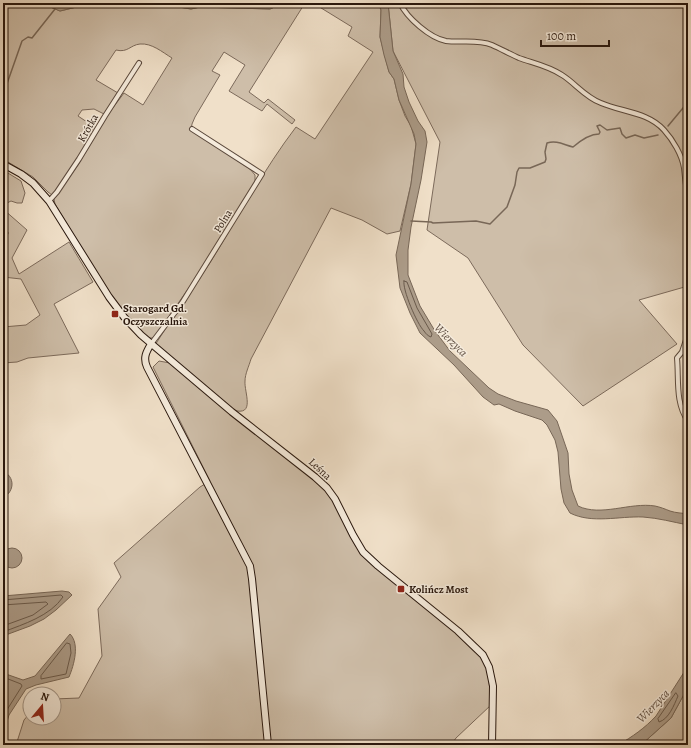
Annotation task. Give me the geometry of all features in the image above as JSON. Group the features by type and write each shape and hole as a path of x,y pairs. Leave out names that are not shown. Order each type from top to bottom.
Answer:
{"street":[{"path":"400,3 405,12 415,22 441,39 481,42 493,46 516,57 557,72 600,103 640,115 657,124 667,134 680,156 684,166 688,198"},
{"name":"Krótka","path":"49,200 57,192 79,159 139,62"},
{"name":"Polna","path":"151,344 182,303 262,174 192,129"},
{"name":"Leśna","path":"3,164 33,183 49,200 117,308 151,344 237,416 327,488 335,499 353,536 363,552 458,631 483,655 489,667 493,686 492,745"},
{"path":"688,334 682,352 677,358 679,397 682,414 688,422"},
{"path":"151,344 146,353 145,359 147,367 250,566 268,745"}],"shaded area":[{"path":"3,3 41,3 60,11 89,4 136,3 191,9 200,7 270,9 284,3 305,3 249,92 264,103 268,99 295,120 292,124 267,104 262,111 229,91 245,65 224,52 212,71 220,75 195,117 191,130 250,169 255,175 255,182 204,266 154,338 149,338 141,331 113,300 55,204 54,199 78,165 109,113 124,93 143,105 172,58 157,48 144,44 137,45 126,50 116,50 96,80 118,93 104,114 94,109 82,110 78,116 96,128 78,160 52,195 33,177 3,159"},
{"path":"313,3 378,3 381,10 380,37 389,72 394,79 399,100 405,116 411,126 416,144 411,184 400,231 387,234 362,220 331,208 251,359 245,378 247,407 240,411 233,410 155,345 204,272 284,143 296,127 315,139 373,52 348,36 352,27"},
{"path":"388,3 688,3 688,286 639,300 677,344 583,406 523,345 468,258 427,230 440,142 393,51"},
{"path":"3,170 21,181 25,193 22,203 11,201 3,205"},
{"path":"3,209 27,230 12,258 19,274 69,242 93,282 54,304 79,353 28,358 17,362 3,363 3,327 26,325 40,315 21,279 3,277"},
{"path":"159,361 170,363 321,485 333,500 355,545 365,558 468,643 483,659 488,669 491,705 456,738 451,745 16,745 22,726 62,726 62,699 79,698 102,656 98,609 121,577 114,563 200,487 210,481 153,367"},
{"path":"688,687 688,745 641,745 671,718"}],"water":[{"path":"41,3 136,3 89,4 60,11"},
{"path":"136,3 284,3 270,9 200,7 191,9"},
{"path":"379,3 388,3 393,51 403,74 404,87 409,102 418,121 425,131 427,142 408,250 408,275 420,306 435,331 450,351 489,388 498,394 516,401 548,410 557,421 568,453 569,474 572,490 578,506 596,510 645,505 661,507 672,512 688,514 688,525 643,517 596,519 570,513 564,503 561,489 558,452 555,440 547,425 542,420 499,404 494,405 483,397 454,365 420,333 400,288 396,255 411,184 416,144 414,134 399,100 394,79 389,72 384,55 380,37 381,10"},
{"path":"3,471 10,477 12,484 10,492 3,498"},
{"path":"12,548 19,551 22,558 19,565 12,568 5,565 2,558 5,551"},
{"path":"62,591 69,592 72,595 56,610 44,619 30,626 3,636 3,596"},
{"path":"70,634 75,643 75,655 73,667 69,677 34,686 22,686 22,695 9,715 3,735 3,673 23,680 35,676"},
{"path":"688,666 688,687 671,718 641,745 618,745 638,732 656,716"}],"waterway":[{"path":"3,95 22,41 28,37 32,38 55,9"},
{"path":"668,126 688,102"},
{"path":"411,221 433,223 476,221 490,224 507,207 519,168 530,168 545,162 547,143 557,142 573,147 582,140 599,134 600,132 597,126 600,125 607,130 620,128 622,134 626,138 635,135 644,138 658,135"},
{"path":"3,227 8,233 3,244"}],"place":[{"name":"Starogard Gd. Oczyszczalnia","path":"115,314"},
{"name":"Kolińcz Most","path":"401,589"}],"water label":[{"name":"Wierzyca","path":"451,340"},
{"name":"Wierzyca","path":"653,706"}]}
